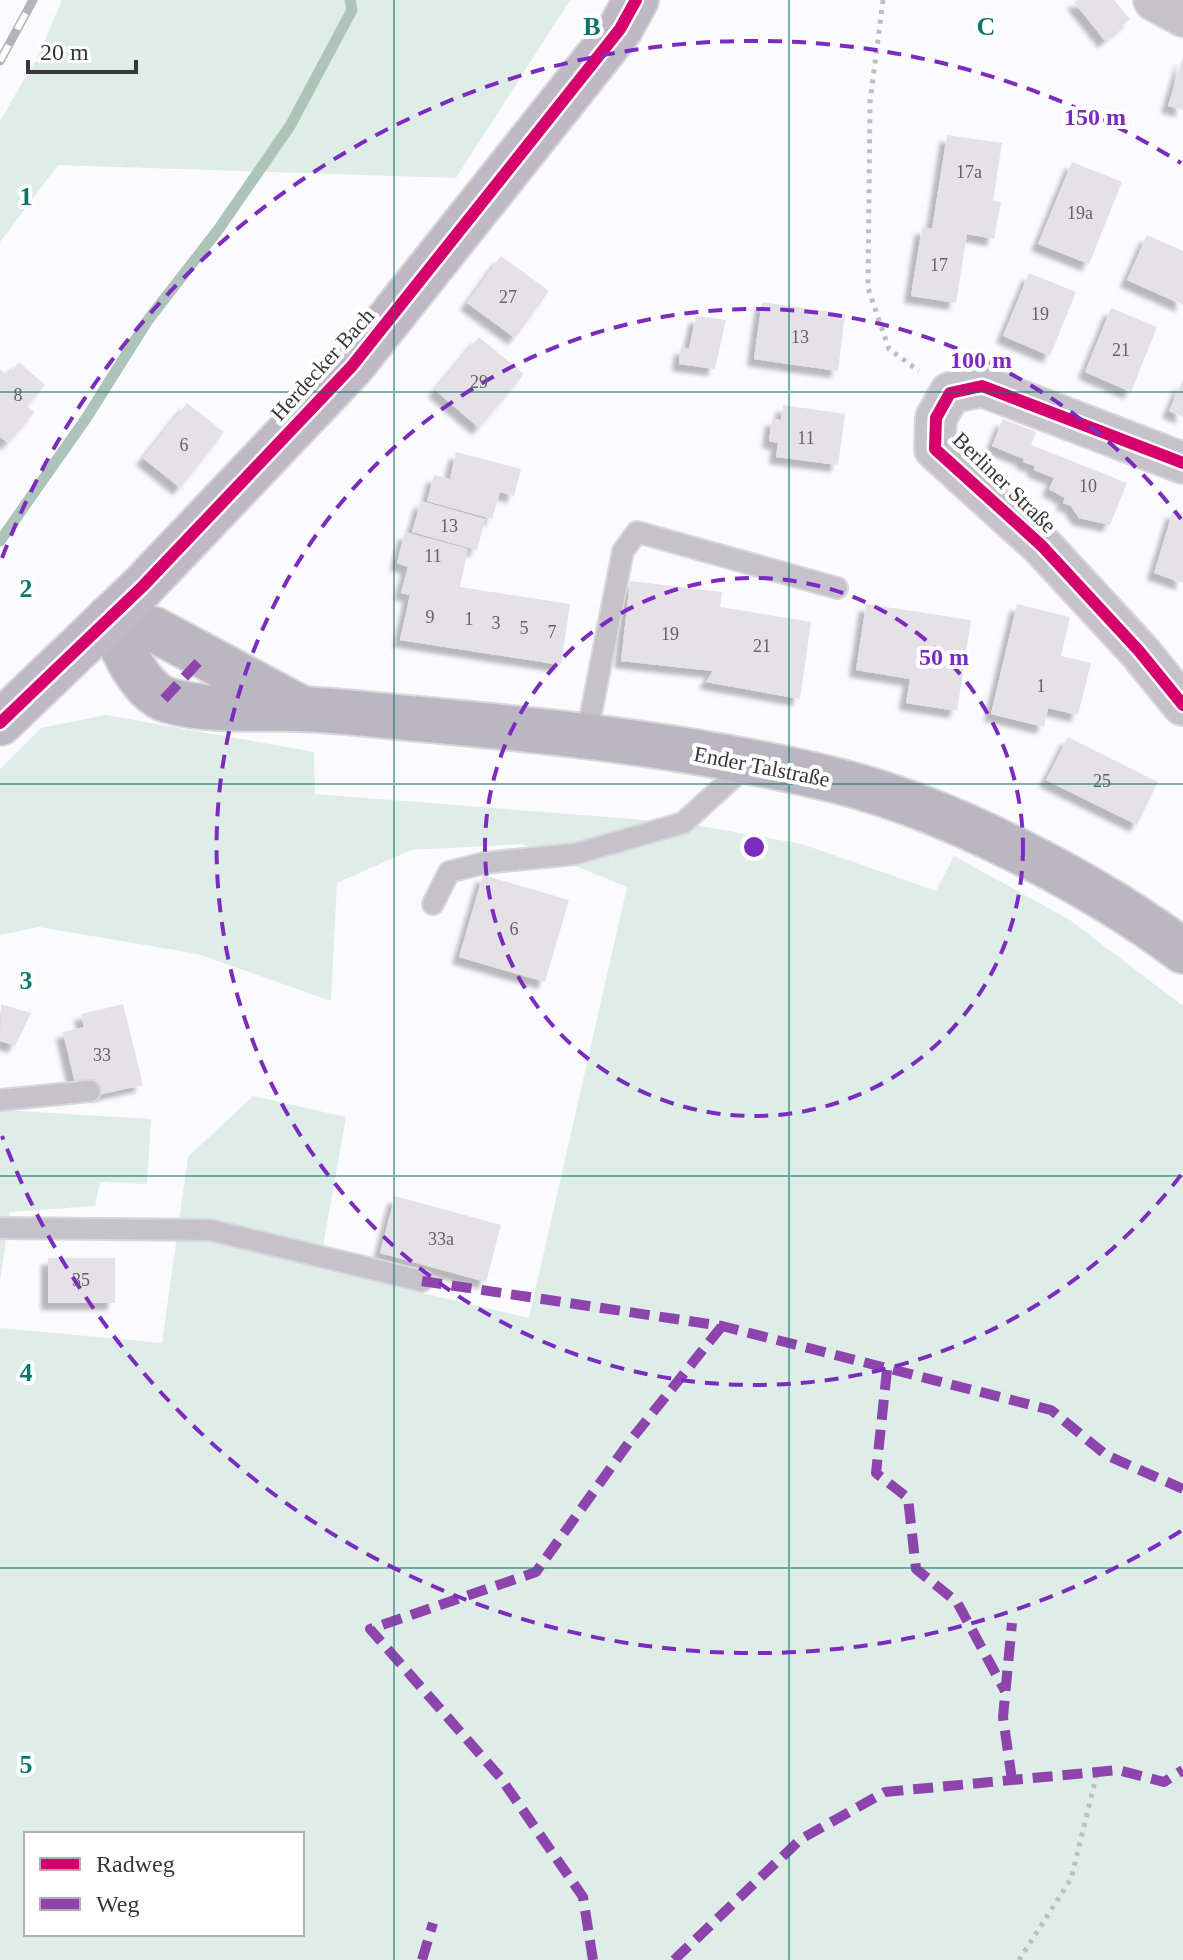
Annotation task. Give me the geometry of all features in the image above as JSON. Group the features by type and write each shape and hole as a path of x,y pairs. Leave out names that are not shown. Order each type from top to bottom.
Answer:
{"main road":[{"name":"Herdecker Bach","path":"0,723 109,618 352,366 620,29 636,0"},
{"name":"Ender Talstraße","path":"109,618 153,629 302,709 586,739 750,762 840,781 969,827 1179,943"}],"street":[{"path":"1154,0 1183,16"},
{"path":"950,393 982,386 1183,463"},
{"name":"Berliner Straße","path":"950,393 936,418 935,449 1042,546 1139,651 1183,705"}],"lane":[{"path":"586,739 623,551 637,532 837,588"},
{"path":"433,904 449,872 484,863 575,854 683,823 750,762"},
{"path":"0,1100 90,1091"},
{"path":"0,1228 210,1230 422,1281"}],"path":[{"path":"883,0 870,102 868,288 889,349 950,393"},
{"path":"1019,1960 1071,1879 1097,1773"}],"shaded area":[{"path":"62,0 570,0 456,178 58,165 0,242 0,121 37,58"},
{"path":"106,715 314,752 315,794 683,823 802,844 936,891 954,856 1070,920 1183,1006 1183,1960 0,1960 0,1328 162,1343 188,1157 253,1096 346,1117 319,1269 529,1318 627,887 522,844 411,850 337,883 331,1001 198,954 39,927 0,935 0,769 41,728"},
{"path":"0,1110 151,1119 147,1184 100,1182 95,1206 10,1212 0,1281"}],"building":[{"path":"1114,0 1130,19 1105,41 1074,2"},
{"path":"1183,56 1183,110 1168,106"},
{"path":"947,135 1002,143 993,201 1001,202 994,239 967,234 956,303 911,296 922,227 932,229"},
{"path":"1072,162 1122,182 1089,264 1038,244"},
{"path":"1147,235 1183,251 1183,305 1127,280"},
{"path":"501,256 549,291 515,338 467,303"},
{"path":"1029,273 1076,292 1050,356 1003,336"},
{"path":"762,302 845,314 838,371 754,359"},
{"path":"1111,308 1157,327 1131,392 1085,372"},
{"path":"696,316 726,320 715,369 679,364 681,347 689,349"},
{"path":"479,337 524,374 479,428 435,390"},
{"path":"19,362 45,385 27,406 35,412 8,443 0,437 0,369 8,376"},
{"path":"1183,379 1183,417 1169,411"},
{"path":"187,403 224,432 180,488 143,458"},
{"path":"783,405 845,414 838,465 776,457 778,443 769,441 772,419 781,420"},
{"path":"1003,419 1036,432 1031,445 1127,483 1110,525 1079,518 1071,506 1063,503 1065,498 1049,489 1054,478 1034,470 1035,466 1023,462 1024,459 992,446"},
{"path":"456,452 521,469 514,496 500,492 492,519 427,501 434,475 466,483 450,478"},
{"path":"421,501 485,519 477,550 412,532"},
{"path":"1173,511 1183,514 1183,583 1154,573"},
{"path":"405,532 468,549 460,587 570,604 561,665 400,640 410,595 401,593 408,567 397,563"},
{"path":"630,581 722,592 720,607 811,622 800,699 706,682 713,671 621,661"},
{"path":"866,604 971,620 957,711 906,703 910,679 856,670"},
{"path":"1017,604 1070,617 1061,656 1091,663 1078,715 1048,708 1044,727 991,714"},
{"path":"1068,737 1158,782 1137,825 1046,780"},
{"path":"483,875 569,900 545,982 459,957"},
{"path":"1,1004 31,1013 15,1046 0,1041"},
{"path":"123,1004 143,1085 98,1095 94,1079 75,1083 63,1032 84,1027 81,1014"},
{"path":"395,1196 501,1225 486,1282 380,1253"},
{"path":"48,1258 115,1258 115,1303 48,1303"}],"waterway":[{"name":"Herdecker Bach","path":"0,541 87,417 148,320 218,230 290,126 352,10 350,0"}],"railway":[{"path":"0,61 33,0"}],"marked path":[{"path":"164,699 204,656"},
{"path":"422,1281 722,1326 1051,1410 1106,1455 1183,1489"},
{"path":"593,1960 583,1897 500,1777 370,1629 536,1572 630,1441 722,1326"},
{"path":"887,1370 876,1473 908,1498 916,1569 957,1602 1005,1691"},
{"path":"1012,1623 1003,1717 1012,1780"},
{"path":"674,1960 801,1839 885,1792 1118,1770 1164,1782 1183,1770"},
{"path":"422,1960 433,1923"}],"cycle path":[{"path":"0,723 143,586 352,366 620,29 636,0"},
{"path":"1183,463 982,386 950,393 936,418 935,449 1042,546 1139,651 1183,705"}]}
